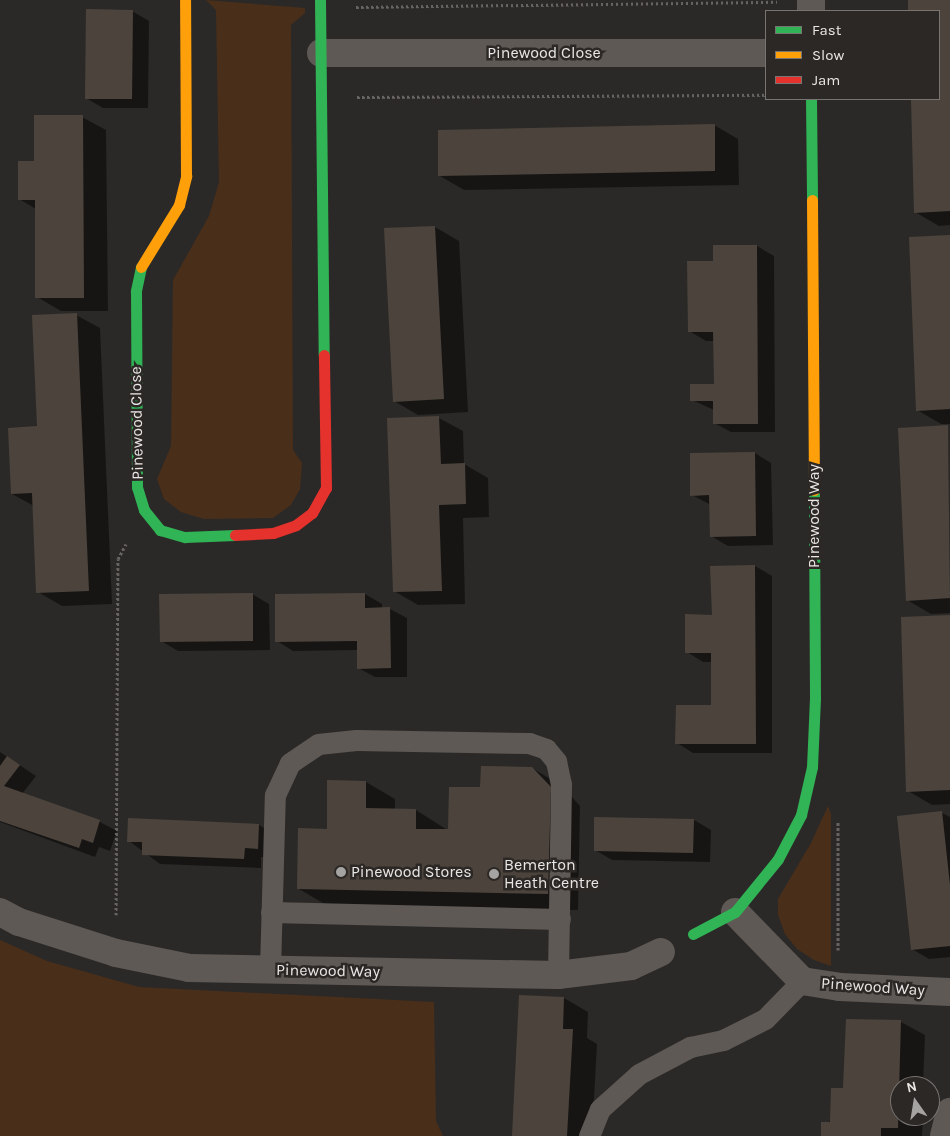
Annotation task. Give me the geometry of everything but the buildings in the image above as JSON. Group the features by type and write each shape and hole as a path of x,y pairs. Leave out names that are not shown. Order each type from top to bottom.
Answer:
{"street":[{"name":"Pinewood Close","path":"185,0 186,176 179,205 140,268 136,290 137,487 144,510 160,530 185,537 274,533 296,525 312,512 326,488 320,1"},
{"name":"Pinewood Close","path":"321,53 765,53"},
{"name":"Pinewood Way","path":"693,934 736,912 778,858 796,824 812,767 815,688 812,100"},
{"name":"Pinewood Way","path":"0,912 19,922 116,953 189,968 558,975 631,966 661,952"},
{"name":"Pinewood Way","path":"736,912 802,981 838,986 950,992"},
{"path":"944,1136 950,1112"}],"lane":[{"path":"270,969 275,795 290,763 318,744 356,740 529,743 546,749 556,761 561,784 558,975"},
{"path":"272,912 560,919"},
{"path":"589,1136 600,1109 640,1074 690,1047 723,1040 765,1019 802,981"}],"path":[{"path":"320,1 359,7 811,4"},
{"path":"322,97 765,95"},
{"path":"116,953 118,560 144,510"},
{"path":"838,819 838,986"}],"shaded area":[{"path":"206,0 305,8 305,13 291,25 293,450 302,463 300,489 291,505 273,518 204,519 181,512 164,499 157,479 171,446 173,280 209,216 219,182 216,10"},
{"path":"828,806 831,814 831,966 814,960 797,949 785,934 778,915 778,899 811,843"},
{"path":"0,940 47,961 139,987 434,1002 436,1121 443,1136 0,1136"}],"traffic: fast":[{"path":"320,0 324,355"},
{"path":"811,100 812,200"},
{"path":"141,267 136,291 137,487 144,510 160,530 185,537 235,535"},
{"path":"693,934 735,912 778,859 801,815 812,767 815,698 814,490"}],"traffic: slow":[{"path":"141,267 179,205 186,176 185,0"},
{"path":"812,200 814,490"}],"traffic: jam":[{"path":"235,535 273,533 296,525 312,513 326,488 324,355"}],"place":[{"name":"Pinewood Stores","path":"341,872"},
{"name":"Bemerton Heath Centre","path":"494,874"}]}
